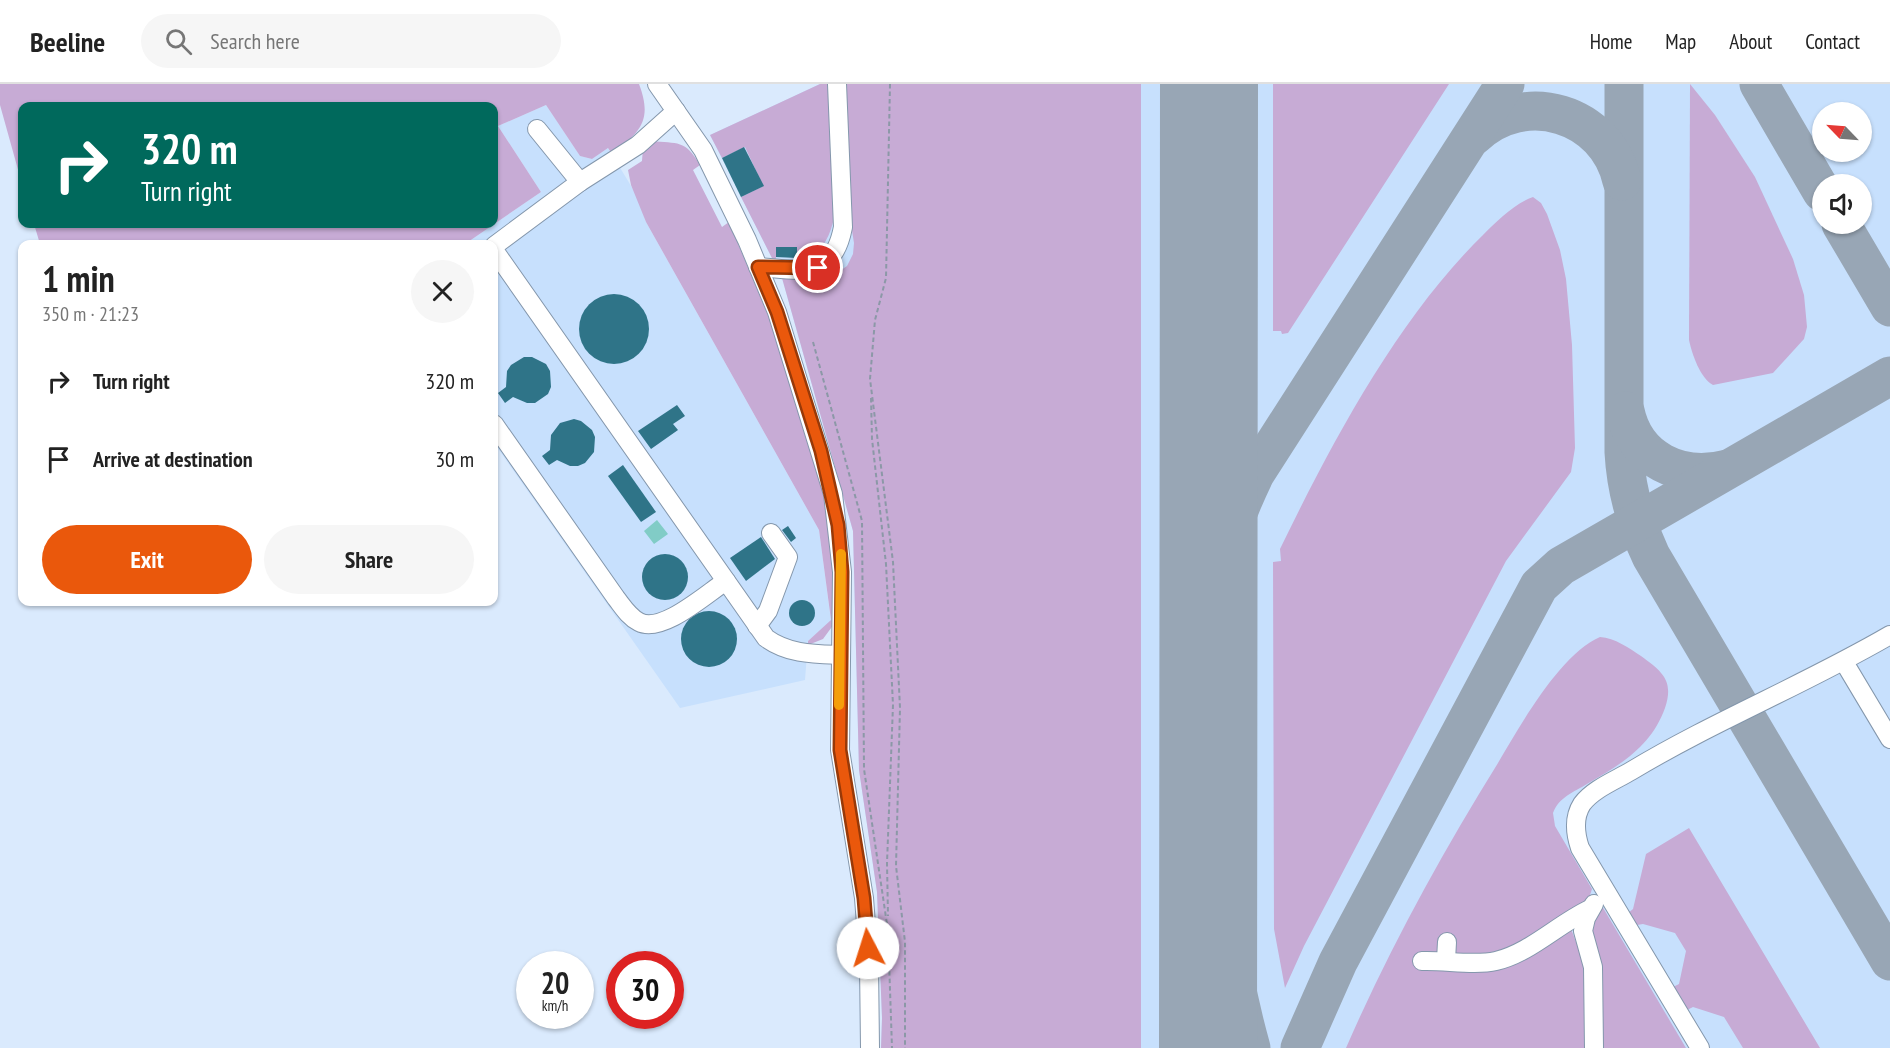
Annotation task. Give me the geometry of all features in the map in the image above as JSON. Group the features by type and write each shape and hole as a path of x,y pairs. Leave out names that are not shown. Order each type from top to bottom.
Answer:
{"street":[{"path":"657,84 711,165 758,267 777,312 833,494 842,572 840,750 864,898 869,964 870,1048"},
{"path":"758,267 818,268 828,261 838,246 843,227 837,84"},
{"path":"498,245 580,183 638,145 676,111"},
{"path":"537,129 580,183"},
{"path":"498,254 766,638 778,647 808,654 840,655"},
{"path":"498,430 630,615 651,625 666,621 726,581"},
{"path":"757,626 768,611 788,557 771,533"},
{"path":"1700,1048 1576,837 1576,819 1589,797 1652,759 1844,662 1890,635"},
{"path":"1844,662 1890,739"},
{"path":"1594,1048 1593,967 1583,931 1590,909 1606,889"},
{"path":"1422,961 1493,962 1518,953 1567,920 1590,909"},
{"path":"1446,960 1447,942"}],"path":[{"path":"890,84 886,278 875,320 870,379 872,439 886,564 892,705 887,863 892,1048"},
{"path":"813,342 862,521 864,769 888,931"},
{"path":"870,379 895,596 900,708 896,856 905,942 905,1048"}],"shaded area":[{"path":"0,84 639,84 645,107 641,125 630,139 612,154 608,148 592,159 580,156 546,105 498,126 498,102 18,102 18,170 0,105"},
{"path":"820,84 1890,84 1890,1048 881,1048 877,892 859,770 853,531 782,278 710,135"},
{"path":"820,84 831,84 834,218 832,226 822,246 812,255 797,261 796,247 776,248 776,261 774,262 741,197 763,186 745,147 722,158 710,135"},
{"path":"840,84 1141,84 1141,1048 881,1048 877,892 859,770 853,531 782,278 827,280 847,266 853,254 854,243"},
{"path":"1273,84 1449,84 1288,333 1282,334 1281,331 1273,331"},
{"path":"1690,84 1715,115 1755,177 1793,259 1804,295 1807,327 1804,339 1773,373 1713,385 1700,371 1689,340"},
{"path":"546,105 580,156 592,159 608,148 636,194 646,222 819,530 831,621 808,641 805,680 680,708 498,449 498,240 471,240 488,228 498,228 498,221 541,192 498,126"},
{"path":"498,126 541,192 498,221"},
{"path":"651,141 680,144 690,151 700,165 693,170 722,227 729,222 786,358 822,482 836,559 834,624 823,639 808,645 808,641 831,620 819,530 646,222 631,185 628,170 642,161 643,147"},
{"path":"1533,197 1541,203 1547,214 1560,250 1566,279 1572,345 1575,448 1571,472 1506,561 1304,946 1285,988 1274,929 1273,562 1281,561 1280,549 1322,466 1369,383 1395,343 1452,268 1483,235 1513,208"},
{"path":"35,228 488,228 471,240 39,240"},
{"path":"657,520 668,534 654,544 644,531"},
{"path":"1600,637 1622,644 1649,662 1665,678 1668,691 1665,708 1659,722 1643,744 1600,777 1567,796 1553,813 1555,826 1592,889 1588,901 1505,953 1458,957 1455,953 1441,952 1483,966 1570,926 1586,969 1587,1048 1346,1048 1417,903 1456,832 1518,730 1542,692 1570,659"},
{"path":"1689,828 1820,1048 1743,1048 1724,1017 1693,1007 1687,1010 1673,987 1679,984 1686,951 1675,933 1643,924 1637,925 1628,913 1633,909 1646,854"},
{"path":"1602,906 1686,1048 1601,1048 1591,939 1592,922"}],"building":[{"path":"744,147 764,186 741,197 722,158"},
{"path":"776,247 797,247 797,258 776,257"},
{"path":"621,294 634,300 643,309 647,315 649,329 647,343 639,354 628,362 607,364 589,354 581,343 579,322 589,304 600,296"},
{"path":"524,357 532,357 546,364 550,371 551,387 548,394 535,403 527,403 513,397 505,403 498,393 506,387 507,371 511,365"},
{"path":"677,405 685,416 673,424 678,430 651,449 638,431"},
{"path":"574,419 581,421 592,430 595,437 594,452 585,463 578,466 570,466 557,460 549,465 542,456 550,450 551,435 560,423"},
{"path":"623,465 656,512 641,522 608,476"},
{"path":"788,526 796,538 791,542 782,530"},
{"path":"761,537 775,559 746,581 730,558"},
{"path":"665,554 681,561 688,577 681,593 665,600 649,593 642,577 649,561"},
{"path":"802,600 811,604 815,613 811,622 802,626 793,622 789,613 793,604"},
{"path":"703,611 715,611 725,615 733,623 737,639 733,655 725,663 715,667 703,667 693,663 685,655 681,645 681,633 685,623 693,615"}],"taxiway":[{"path":"1251,1048 1225,926 1212,802 1209,660 1211,621 1221,564 1236,518 1255,474 1505,84"},
{"path":"1624,84 1624,452 1629,493 1636,518 1651,556 1890,961"},
{"path":"1759,84 1812,175"},
{"path":"1474,136 1494,121 1516,113 1539,111 1561,115 1582,124 1600,139 1613,158 1622,181"},
{"path":"1847,234 1890,307"},
{"path":"1300,1048 1338,962 1539,586 1561,566 1890,376"},
{"path":"1625,411 1630,428 1639,442 1662,463 1693,472 1727,469"}],"runway":[{"path":"1208,1048 1209,84"}],"slow traffic":[{"path":"839,705 841,554"}],"route":[{"path":"818,268 805,270 758,267 777,312 833,494 842,572 838,716 840,750 864,898 868,948"}]}
